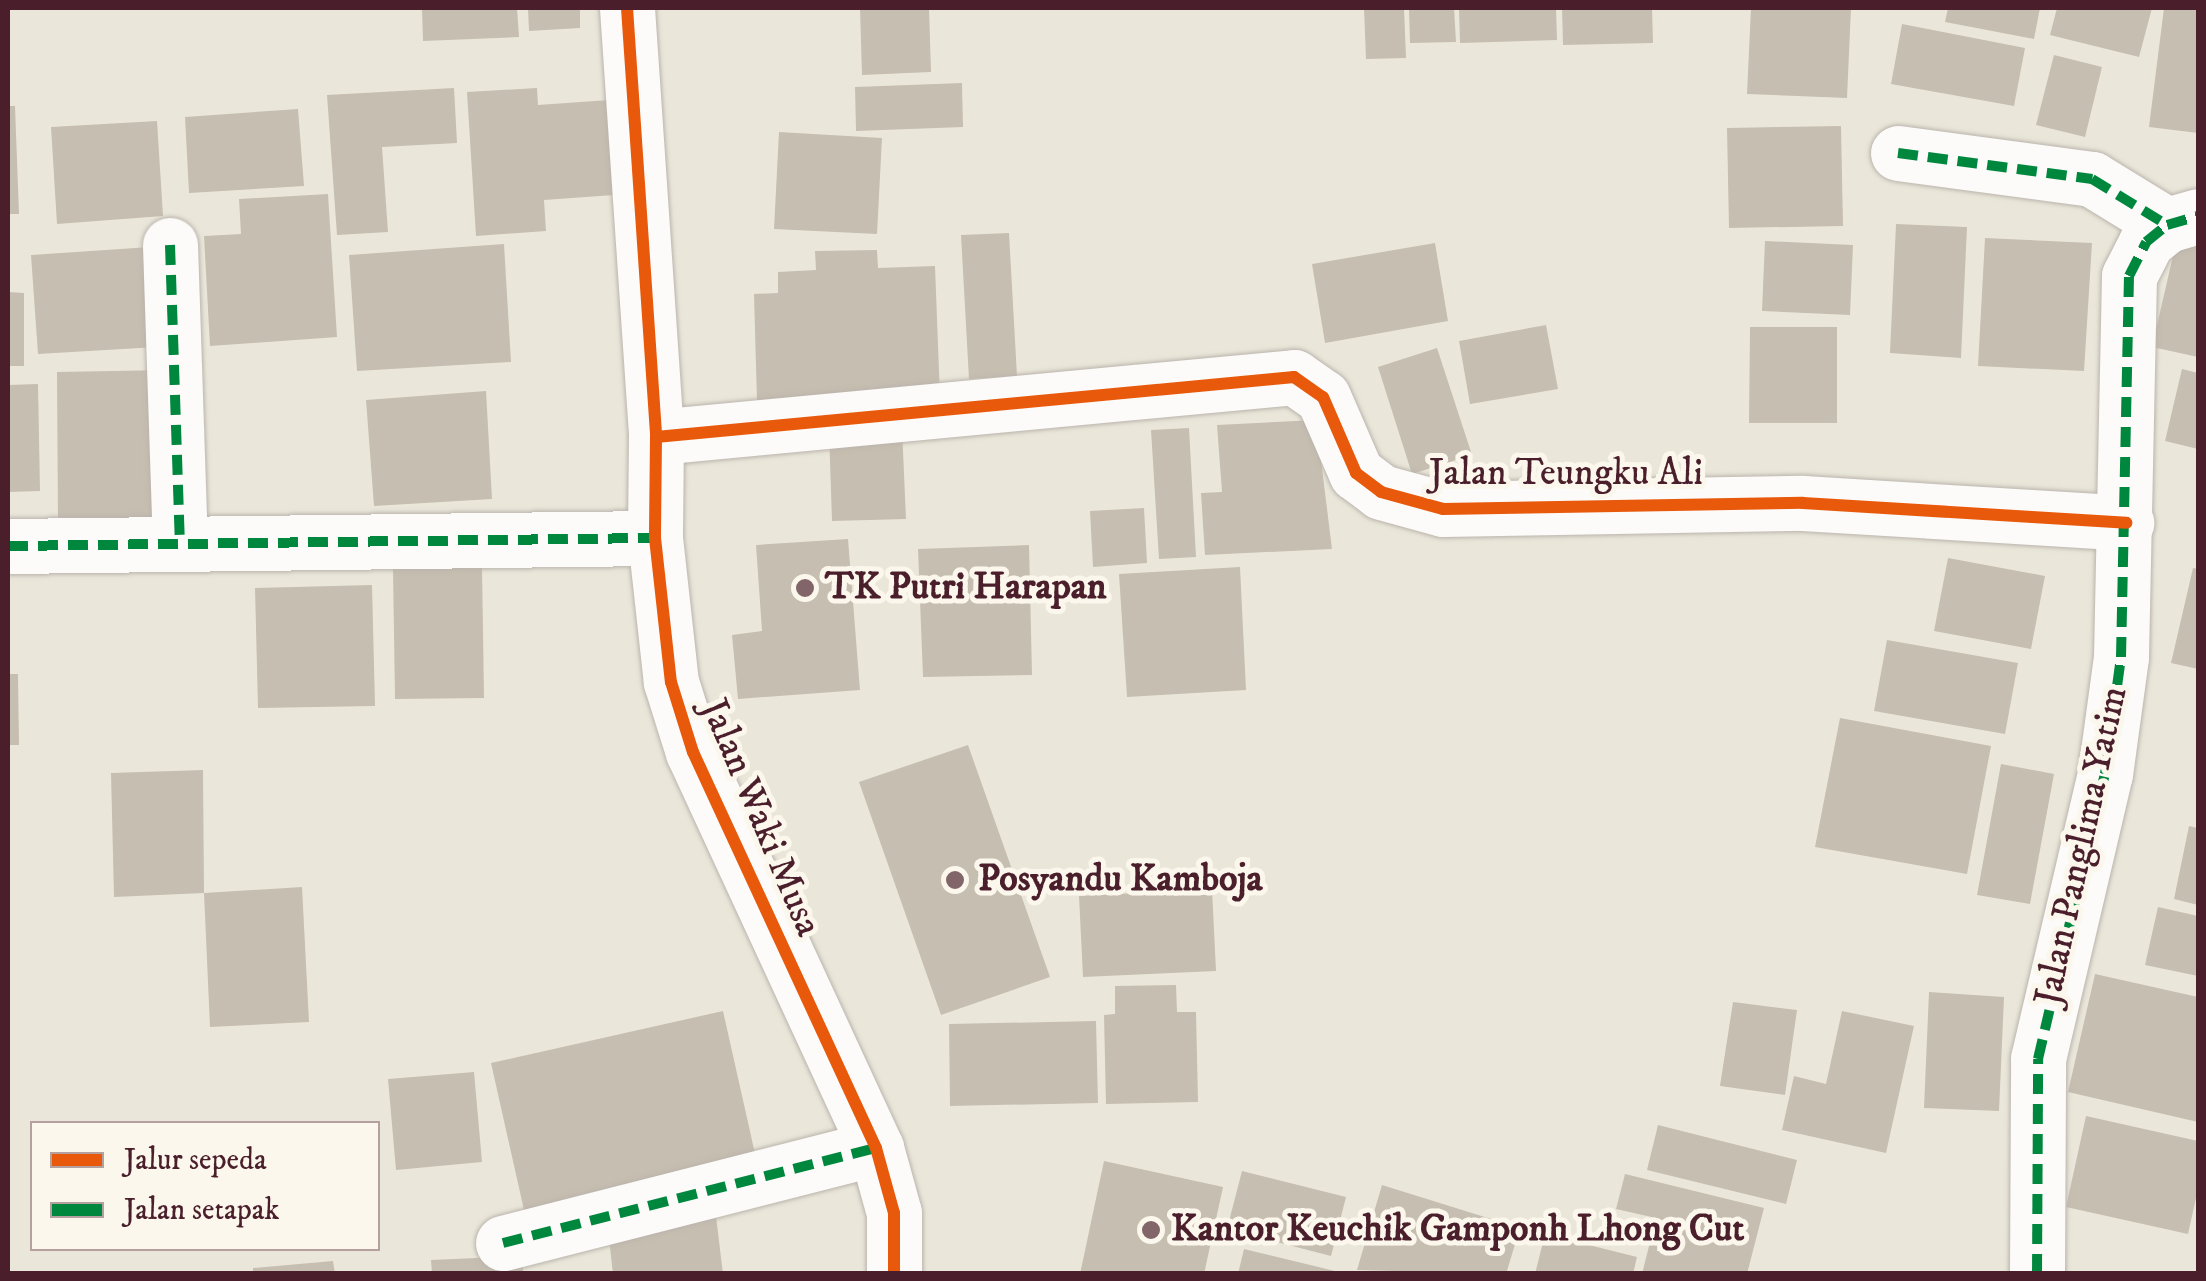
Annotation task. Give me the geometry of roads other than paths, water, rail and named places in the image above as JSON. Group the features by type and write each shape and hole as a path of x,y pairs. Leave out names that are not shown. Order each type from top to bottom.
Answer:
{"street":[{"name":"Jalan Waki Musa","path":"627,8 656,437 655,538 670,682 693,752 876,1148 894,1213 894,1274"},
{"path":"1898,153 2092,179 2183,220"},
{"name":"Jalan Panglima Yatim","path":"2037,1274 2038,1059 2106,774 2122,657 2129,276 2146,242 2183,220"},
{"path":"170,245 180,543"},
{"name":"Jalan Teungku Ali","path":"656,437 1294,376 1322,397 1356,473 1381,492 1443,509 1804,503 2126,523"},
{"path":"8,546 655,538"},
{"path":"502,1243 876,1148"}],"place":[{"name":"TK Putri Harapan","path":"805,588"},
{"name":"Posyandu Kamboja","path":"955,880"},
{"name":"Kantor Keuchik Gamponh Lhong Cut","path":"1151,1230"}]}
